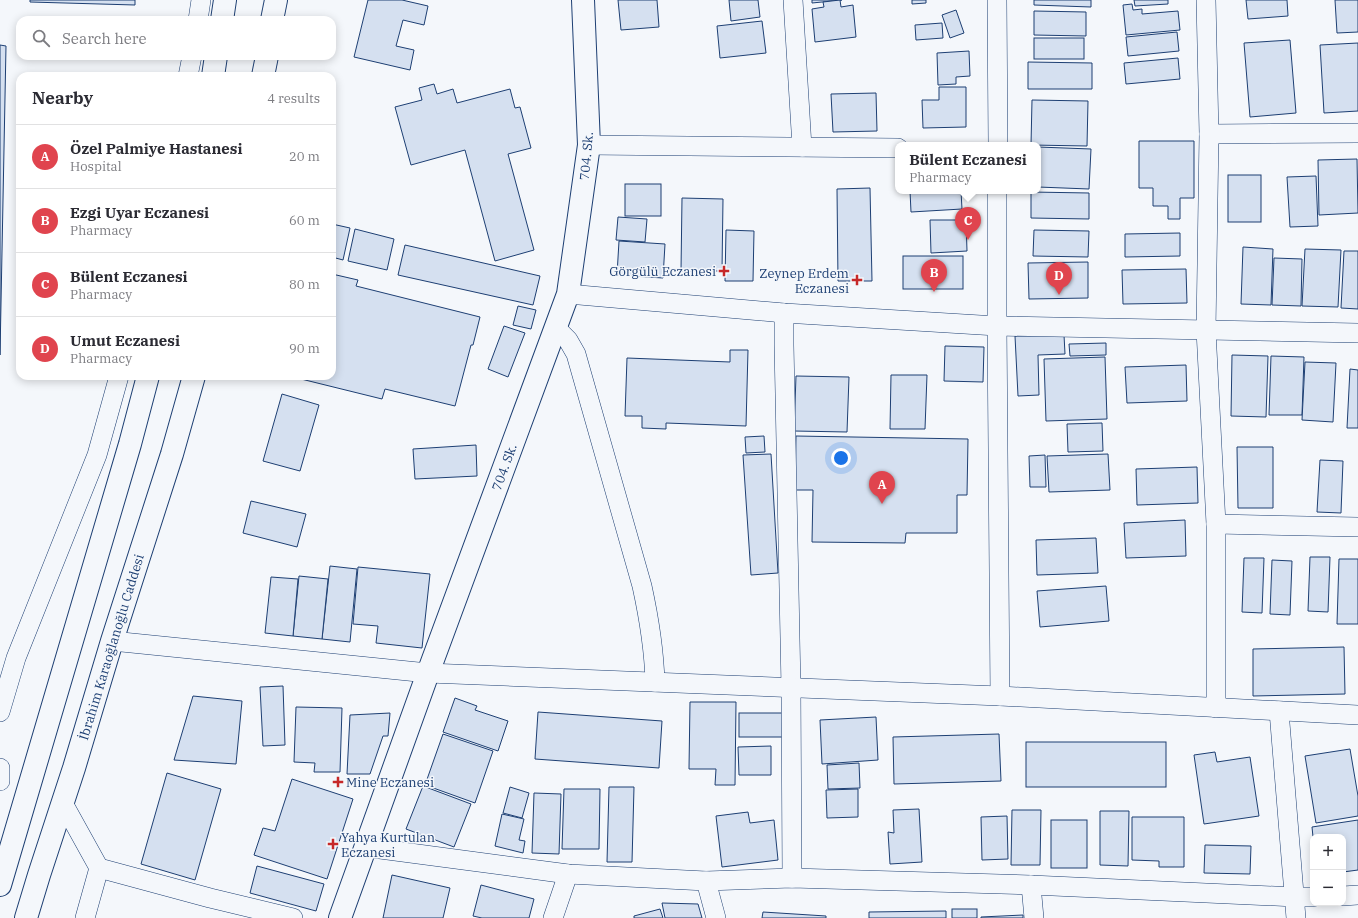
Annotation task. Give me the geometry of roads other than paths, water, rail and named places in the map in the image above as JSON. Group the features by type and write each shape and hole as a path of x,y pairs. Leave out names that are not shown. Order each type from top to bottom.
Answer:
{"main road":[{"path":"223,16 225,0"},
{"path":"273,16 276,0"},
{"name":"704. Sk.","path":"340,918 428,673 568,294 589,145 583,0"},
{"path":"214,72 215,60"},
{"path":"264,72 266,60"},
{"path":"0,885 130,444 147,380"},
{"name":"İbrahim Karaoğlanoğlu Caddesi","path":"26,918 172,454 193,380"}],"street":[{"path":"199,16 201,0"},
{"path":"793,0 802,147"},
{"path":"997,0 998,142"},
{"path":"1206,0 1209,134 1206,330 1216,524 1216,708"},
{"path":"189,72 191,60"},
{"path":"1209,134 1358,133"},
{"path":"589,145 895,148"},
{"path":"997,194 996,326 1000,696"},
{"path":"568,294 784,313 996,326 1358,333"},
{"path":"784,313 791,687 792,878"},
{"path":"556,328 563,334 573,347 583,377 648,612 652,639 655,682"},
{"path":"0,712 16,658 97,455 118,380"},
{"path":"1216,524 1358,527"},
{"path":"112,641 428,673 1000,696 1358,715"},
{"path":"1279,711 1304,897 1296,918"},
{"path":"0,768 0,781"},
{"path":"63,803 99,868 85,918"},
{"path":"365,847 568,874 706,881 792,878 1031,885 1304,897"},
{"path":"99,868 210,898 292,918"},
{"path":"552,918 568,874"},
{"path":"706,881 716,918"},
{"path":"1031,885 1034,918"},
{"path":"1346,896 1358,895"}],"place":[{"name":"Bülent Eczanesi","path":"968,240"},
{"name":"Görgülü Eczanesi","path":"724,271"},
{"name":"Zeynep Erdem Eczanesi","path":"857,280"},
{"name":"Ezgi Uyar Eczanesi","path":"934,292"},
{"name":"Umut Eczanesi","path":"1059,295"},
{"name":"Özel Palmiye Hastanesi","path":"882,504"},
{"name":"Mine Eczanesi","path":"338,782"},
{"name":"Yahya Kurtulan Eczanesi","path":"333,844"}]}
